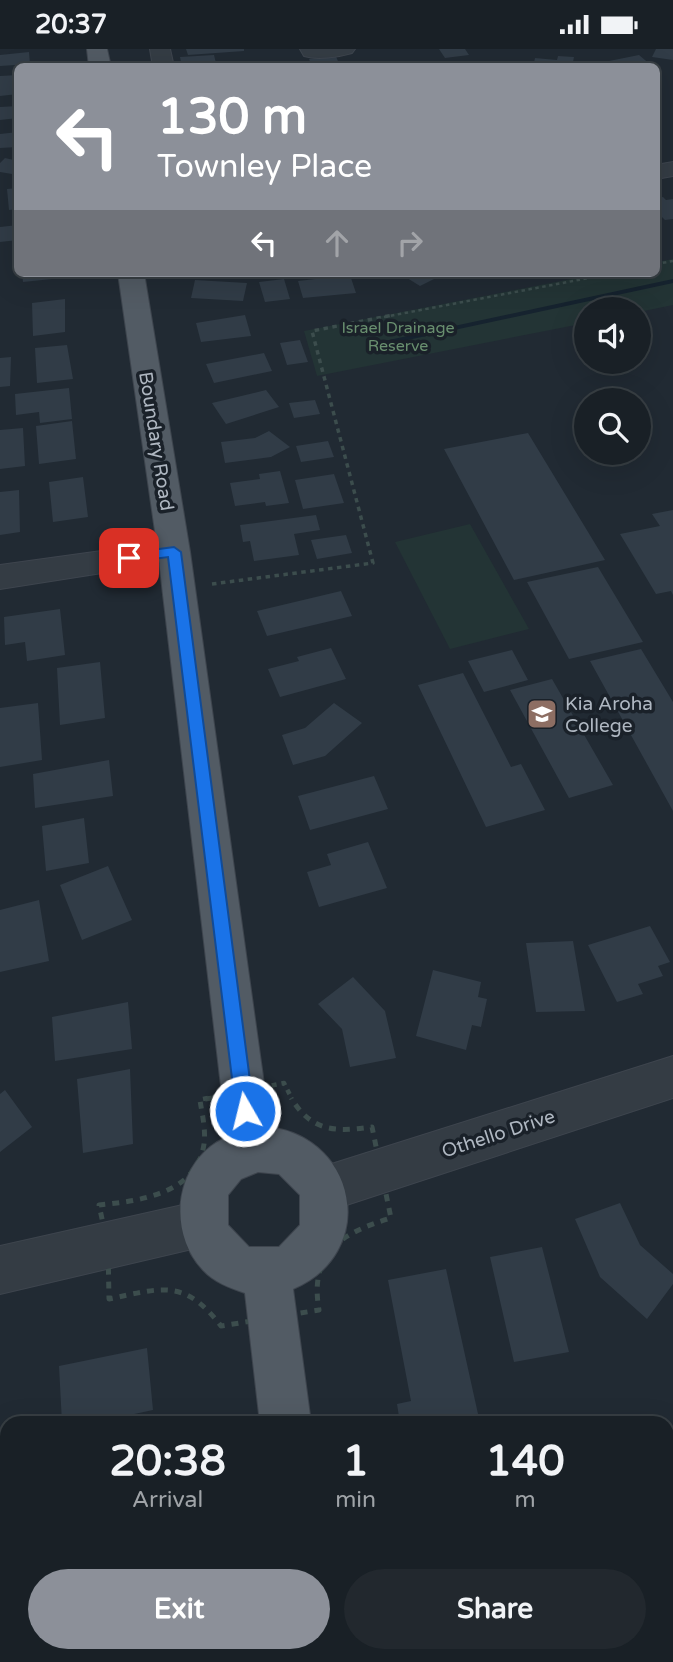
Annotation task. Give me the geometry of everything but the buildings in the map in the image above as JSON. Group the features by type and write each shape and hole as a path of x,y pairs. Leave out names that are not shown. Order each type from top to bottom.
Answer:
{"main road":[{"name":"Boundary Road","path":"132,277 174,552 251,1150"},
{"path":"269,1148 293,1156 314,1173 326,1208 323,1227 315,1245 302,1260 286,1270 267,1274 247,1272 228,1264 214,1249 203,1210 208,1190 218,1172 233,1159 251,1150 269,1148"},
{"path":"267,1274 285,1416"}],"street":[{"path":"310,49 311,52 345,49"},
{"path":"0,577 174,552"},
{"name":"Othello Drive","path":"322,1190 673,1077"},
{"path":"0,1270 205,1223"}],"path":[{"path":"201,585 373,563 312,331 594,277"},
{"path":"284,1083 299,1111 316,1124 331,1131 372,1127"},
{"path":"109,1299 176,1288 201,1301 221,1326"}],"green space":[{"name":"Israel Drainage Reserve","path":"673,259 673,305 651,310 651,297 574,297 574,325 317,376 304,331 581,277 660,277 660,261"},
{"path":"470,524 529,629 450,649 395,542"}],"waterway":[{"path":"375,345 673,281"}],"place":[{"name":"Kia Aroha College","path":"542,714"}],"route":[{"path":"129,558 174,552 245,1111"}]}
